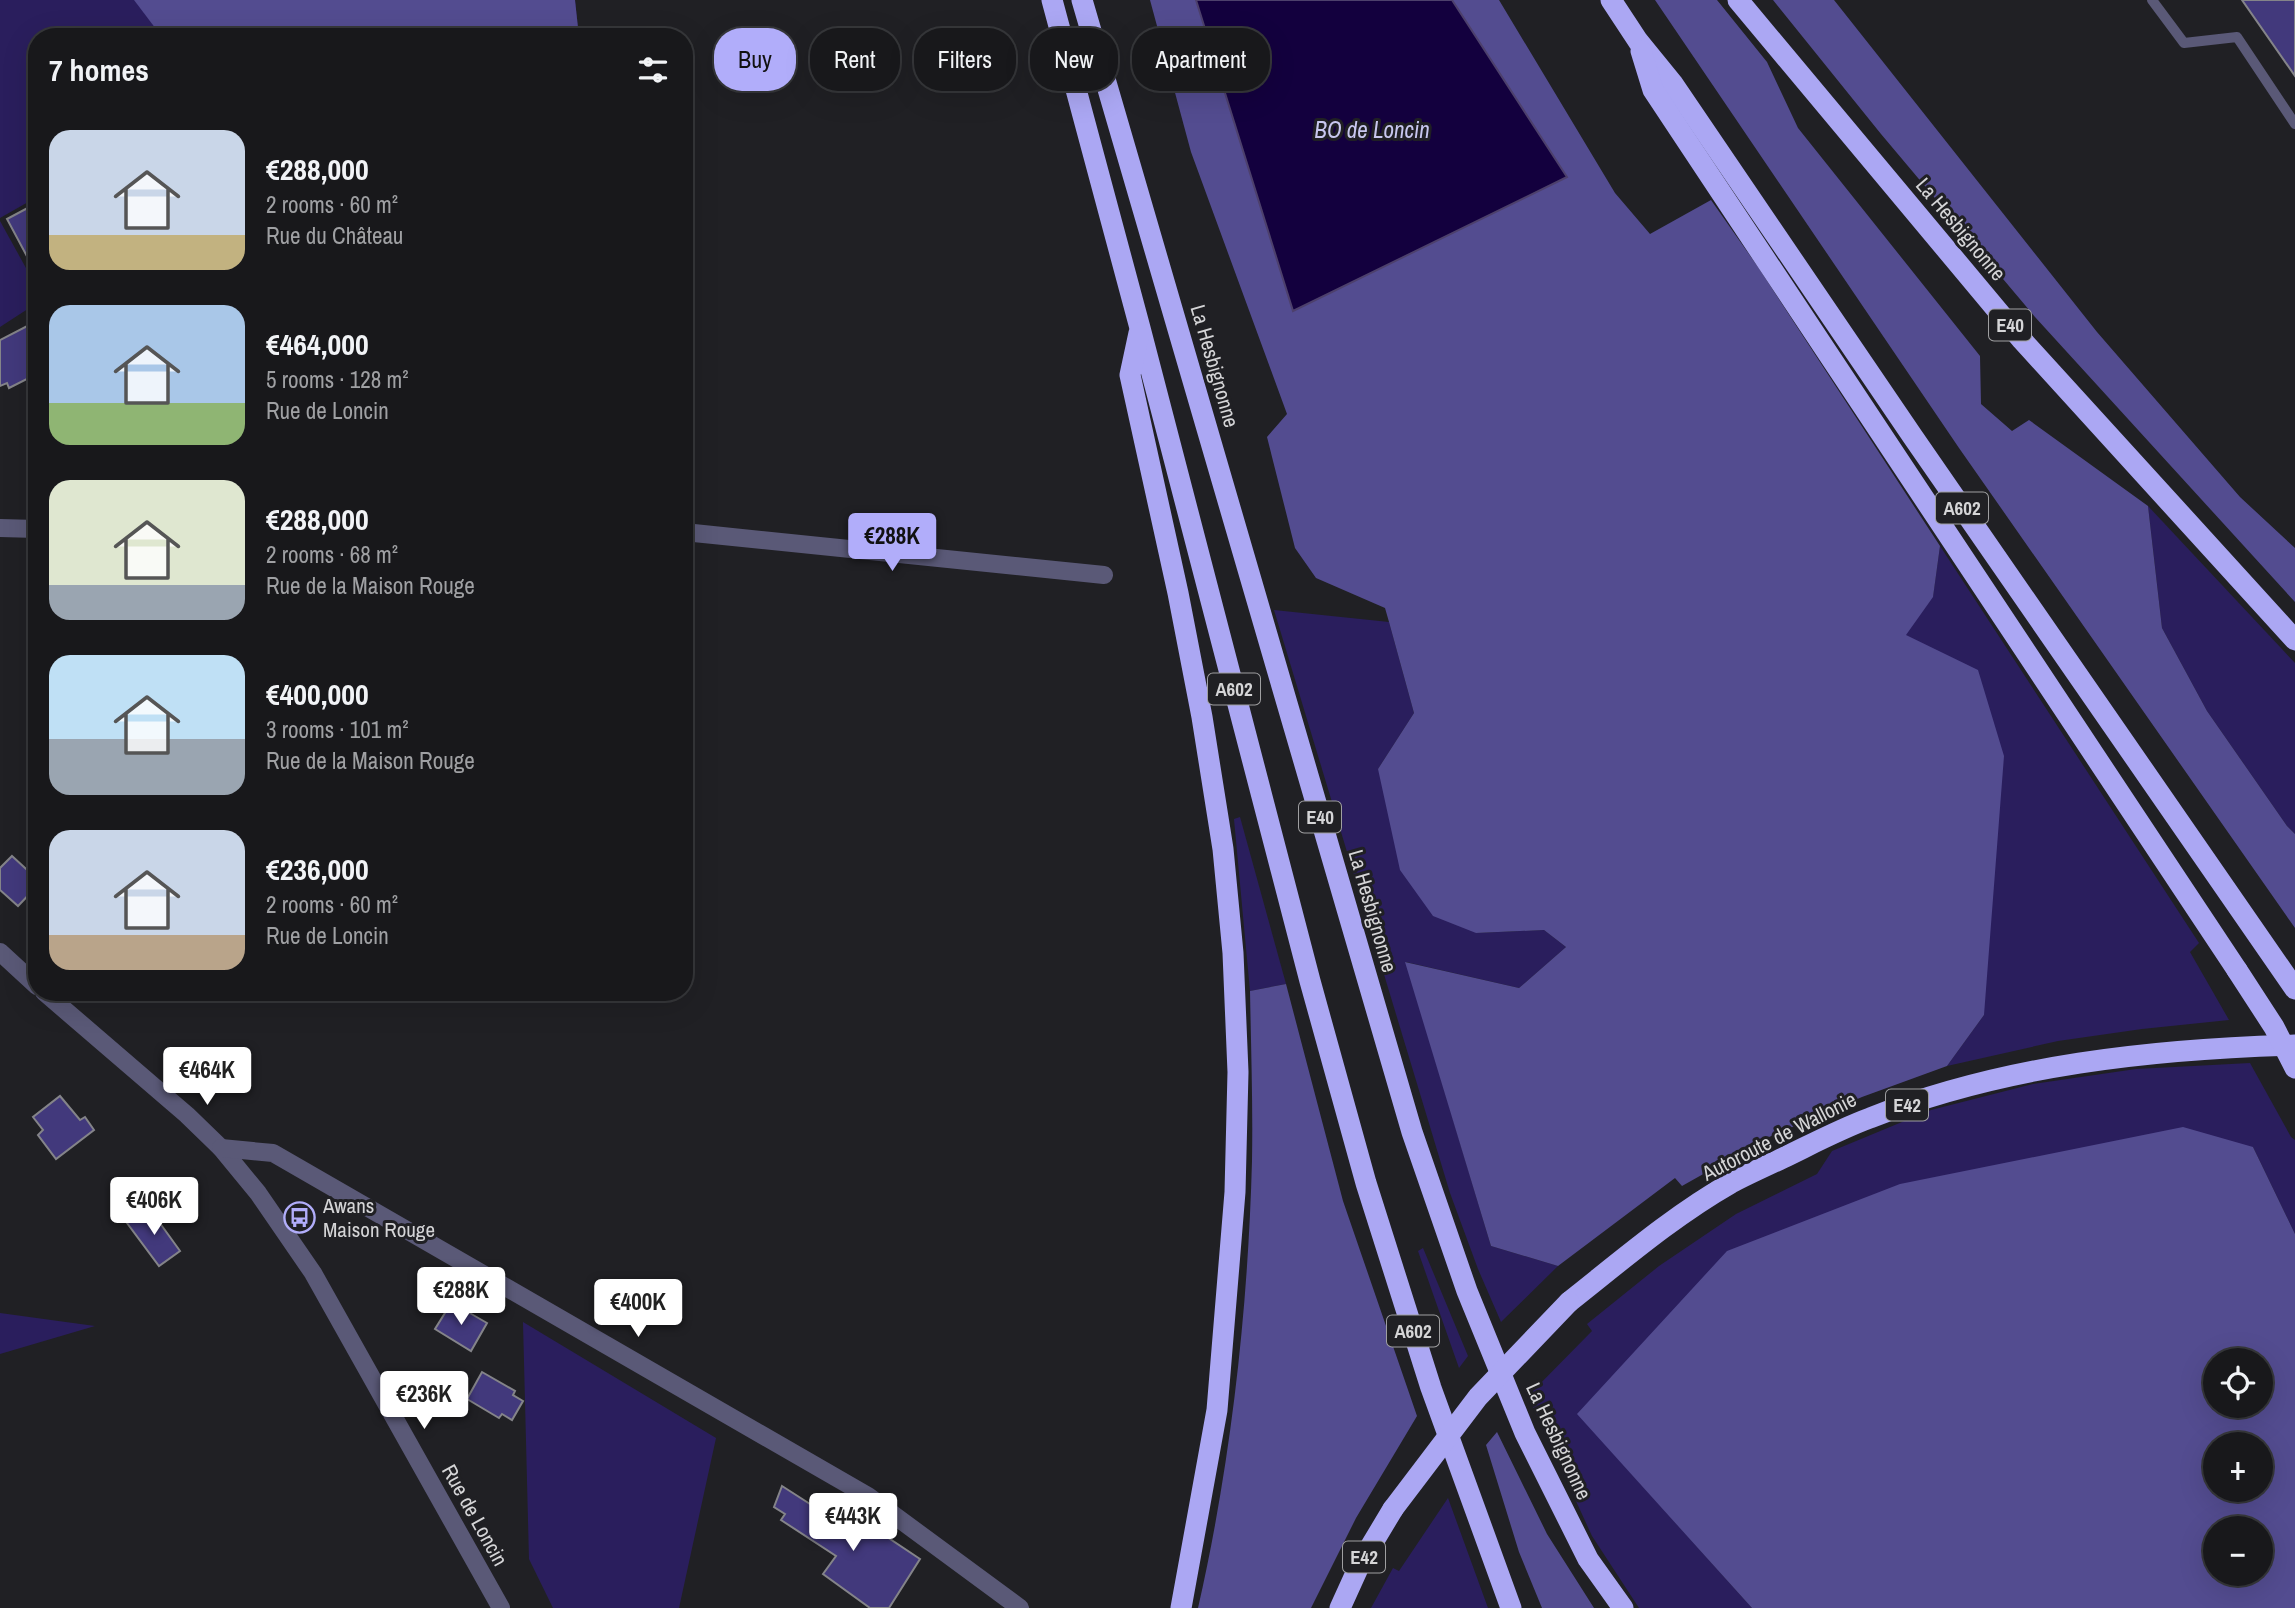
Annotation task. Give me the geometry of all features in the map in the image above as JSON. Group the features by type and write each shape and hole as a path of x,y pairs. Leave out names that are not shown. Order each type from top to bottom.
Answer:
{"highway":[{"path":"1052,0 1140,328 1130,374 1202,717 1223,849 1233,953 1238,1072 1236,1192 1217,1410 1181,1608"},
{"name":"La Hesbignonne","path":"1082,0 1412,1132 1467,1291 1525,1433 1588,1559 1623,1608"},
{"name":"A602","path":"1611,0 1638,41 1673,84 2290,983"},
{"name":"La Hesbignonne","path":"1738,0 2022,340 2295,640"},
{"path":"1638,41 1653,90 2237,970 2274,1027 2295,1068"},
{"name":"A602","path":"1140,328 1310,982 1366,1183 1431,1388 1511,1608"},
{"name":"Autoroute de Wallonie","path":"1340,1608 1360,1564 1393,1509 1478,1397 1569,1302 1665,1228 1731,1184 1869,1118 1941,1094 2092,1061 2169,1051 2295,1045"}],"street":[{"path":"0,528 28,529"},
{"path":"693,533 1104,575"},
{"path":"0,952 28,978"},
{"name":"Rue de Loncin","path":"55,1001 158,1089 221,1148 265,1202 313,1273 501,1608"},
{"path":"221,1148 273,1153 624,1353 868,1496 1020,1608"}],"lane":[{"path":"2152,0 2184,43 2237,37 2295,124"}],"shaded area":[{"path":"0,0 575,0 578,28 28,28 28,202 0,218"},
{"path":"134,0 575,0 578,28 155,28"},
{"path":"1150,0 1196,0 1205,28 1158,28"},
{"path":"1452,0 1499,0 1615,193 1650,234 1711,200 1758,267 1940,546 1933,597 1906,635 1978,670 2004,756 1984,1015 1947,1066 1862,1097 1769,1137 1682,1186 1675,1178 1558,1266 1491,1246 1405,962 1519,988 1566,947 1544,930 1476,933 1433,916 1400,870 1378,769 1414,713 1385,608 1316,578 1295,548 1267,437 1287,414 1191,152 1175,91 1224,91 1293,311 1566,177"},
{"path":"1655,0 1717,0 1767,62 1798,128 1980,356 1981,404 2012,431 2029,420 2148,506 2162,628 2207,711 2295,834 2295,928 1959,448"},
{"path":"1773,0 1834,0 2097,332 2240,497 2295,548 2295,602 2035,317 1881,134"},
{"path":"0,221 28,272 28,309 0,327"},
{"path":"2148,506 2295,663 2295,834 2207,711 2162,628"},
{"path":"1940,546 2199,943 2190,952 2229,1020 2058,1041 1947,1066 1984,1015 1905,635 1933,596"},
{"path":"1274,610 1389,622 1414,713 1378,769 1476,933 1544,930 1566,947 1519,988 1406,962 1491,1246 1558,1266 1501,1322 1450,1193"},
{"path":"1240,817 1286,984 1250,991 1234,819"},
{"path":"1286,984 1343,1201 1417,1416 1356,1518 1311,1608 1198,1608 1229,1442 1247,1273 1252,1161 1250,991"},
{"path":"2250,1063 2295,1140 2295,1234 2253,1147 1578,1414 1752,1608 1639,1608 1592,1536 1528,1396 1592,1331 1587,1324 1659,1266 1736,1214 1817,1174 1832,1151 1931,1110 2033,1084 2136,1069"},
{"path":"2183,1127 2253,1147 2295,1234 2295,1608 1752,1608 1577,1414 1727,1251 1900,1184"},
{"path":"1423,1248 1468,1356 1459,1368 1418,1251"},
{"path":"0,1313 95,1326 0,1354"},
{"path":"523,1322 716,1438 679,1608 553,1608 529,1559"},
{"path":"1497,1432 1547,1534 1594,1608 1542,1608 1519,1552 1486,1445"},
{"path":"1448,1498 1488,1608 1371,1608 1393,1568 1399,1571"}],"water":[{"name":"BO de Loncin","path":"1196,0 1452,0 1567,177 1293,311 1224,91 1270,91 1270,28 1205,28"}],"building":[{"path":"2242,0 2295,0 2295,76"},
{"path":"28,208 28,258 7,219"},
{"path":"28,326 28,378 9,388 7,383 0,386 0,340"},
{"path":"12,856 28,871 28,895 18,906 0,890 0,868"},
{"path":"60,1096 80,1120 85,1117 94,1130 56,1159 38,1135 43,1130 33,1117"},
{"path":"149,1208 180,1251 159,1266 127,1223"},
{"path":"450,1305 459,1311 461,1308 487,1323 471,1351 435,1329"},
{"path":"482,1372 515,1391 513,1395 523,1401 512,1420 502,1414 499,1418 467,1399"},
{"path":"782,1486 852,1531 860,1519 920,1559 889,1608 870,1608 823,1574 836,1556 781,1520 785,1514 774,1507"}],"place":[{"name":"Awans Maison Rouge","path":"300,1217"}]}
